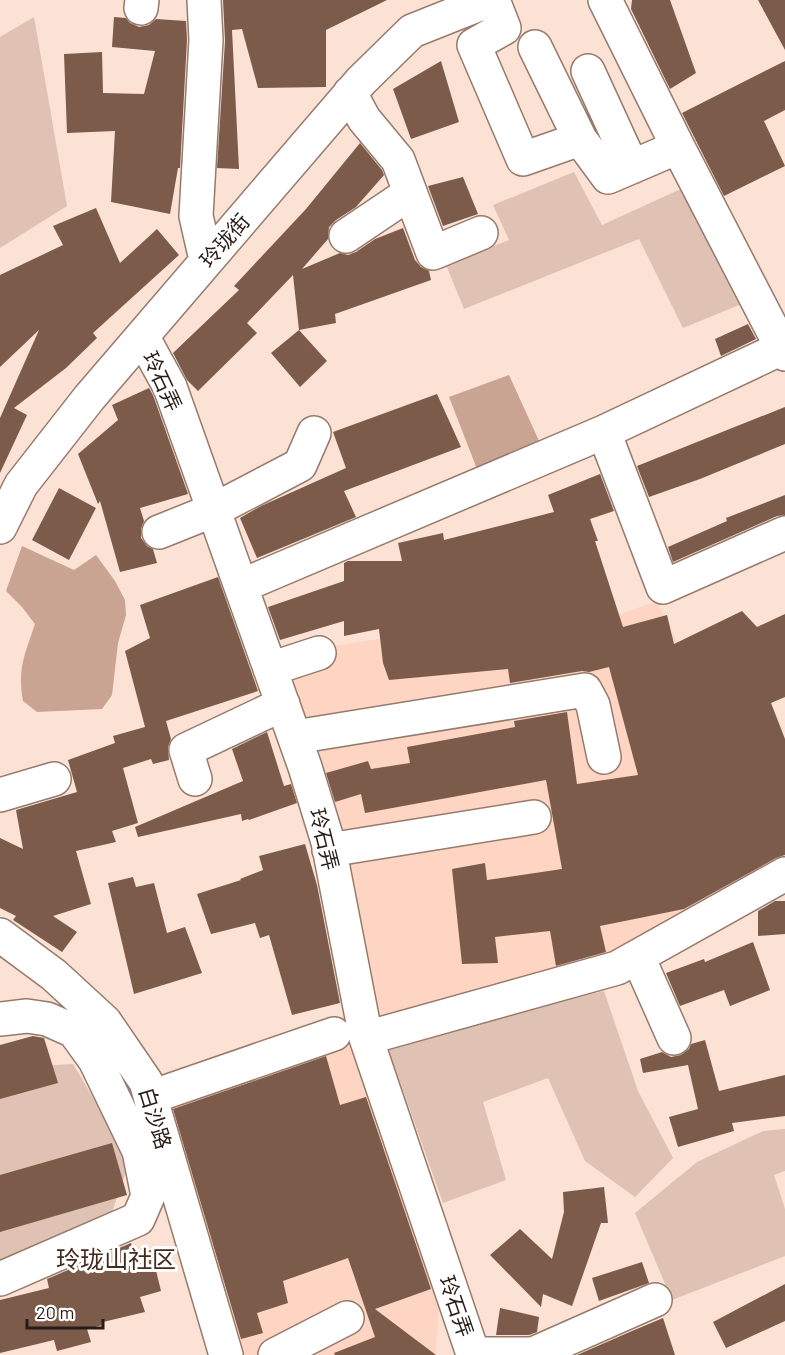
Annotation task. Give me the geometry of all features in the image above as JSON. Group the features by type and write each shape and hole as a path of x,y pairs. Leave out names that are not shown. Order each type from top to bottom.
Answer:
{"street":[{"path":"204,0 206,40 195,216 206,260"},
{"path":"491,0 504,28 474,45 522,159 580,139"},
{"name":"玲珑街","path":"2,513 21,484 88,398 361,81 412,31 491,0"},
{"path":"241,586 604,432 784,351 605,0"},
{"path":"535,47 580,139 608,177 678,147"},
{"path":"588,72 632,167"},
{"path":"350,93 363,119 398,160 433,253 481,233"},
{"path":"346,236 410,193"},
{"name":"玲石弄","path":"142,336 170,387 309,778 329,850 366,1038 473,1354"},
{"path":"604,432 663,587 785,534"},
{"path":"159,532 213,510 300,465 314,433"},
{"path":"270,669 319,653"},
{"path":"294,737 585,690 593,705 604,757"},
{"path":"195,779 186,750 283,704"},
{"path":"0,795 54,779"},
{"path":"329,850 534,817"},
{"path":"366,1038 617,968 785,874"},
{"name":"白沙路","path":"0,934 54,975 105,1022 146,1082 219,1352"},
{"path":"638,957 674,1038"},
{"path":"0,1019 27,1016 46,1019 74,1031 95,1060 139,1151 148,1196 138,1219 0,1279"},
{"path":"151,1097 334,1034"},
{"path":"473,1354 533,1354 656,1300"},
{"path":"275,1355 347,1318"}],"shaded area":[{"path":"34,17 67,206 0,248 0,37"},
{"path":"574,172 602,225 683,188 744,303 683,328 639,239 464,309 446,265 509,240 493,205"},
{"path":"509,375 540,443 477,469 449,397"},
{"path":"22,546 74,570 96,555 115,581 125,600 126,615 118,643 112,695 102,709 37,712 23,701 22,670 35,624 6,591"},
{"path":"657,601 784,867 618,961 375,1024 276,655 449,628 568,633"},
{"path":"604,991 638,1091 673,1158 635,1197 585,1161 548,1078 483,1102 506,1180 443,1203 389,1051 399,1040"},
{"path":"345,1020 439,1297 436,1355 239,1355 159,1083"},
{"path":"73,1064 130,1160 111,1215 0,1262 0,1068"},
{"path":"785,1129 785,1171 774,1175 785,1209 785,1256 672,1300 635,1213 697,1162 763,1131"}],"building":[{"path":"223,0 387,0 326,30 326,87 258,88 242,29 232,30 239,169 217,168 225,41"},
{"path":"632,0 670,0 696,73 670,89 631,9"},
{"path":"758,0 785,0 785,50"},
{"path":"114,17 126,18 130,23 139,27 149,25 156,19 186,21 180,168 178,168 170,214 111,202 115,131 67,133 64,54 102,52 103,93 144,94 155,51 112,47"},
{"path":"441,61 459,122 411,139 393,89"},
{"path":"785,61 785,110 764,121 785,166 724,196 682,113"},
{"path":"360,143 384,175 356,207 329,227 328,239 302,269 340,253 348,255 356,252 375,239 403,228 415,260 429,271 431,280 335,314 336,323 299,330 293,275 247,323 257,333 198,391 187,380 173,353 239,290 234,286 306,209"},
{"path":"463,177 478,214 443,226 428,186"},
{"path":"96,208 120,263 157,229 179,255 93,333 97,338 66,368 14,408 27,415 0,473 0,418 39,330 0,367 0,275 63,245 53,226"},
{"path":"748,324 756,339 721,356 715,339"},
{"path":"299,330 327,361 300,387 271,353"},
{"path":"149,388 188,494 140,508 144,521 141,538 147,546 153,549 157,563 120,572 100,501 98,504 78,454 118,420 112,405"},
{"path":"437,394 461,447 344,491 356,517 257,558 240,518 261,506 346,468 333,432"},
{"path":"785,407 785,444 649,497 637,466"},
{"path":"600,474 614,511 590,519 623,627 667,615 674,644 742,611 757,627 785,614 785,697 771,703 785,739 785,855 684,909 600,926 606,952 556,966 550,931 495,937 498,963 462,964 452,869 485,863 487,880 562,869 546,780 365,813 361,794 335,802 326,773 368,761 371,769 410,763 407,747 515,727 514,721 567,712 577,784 638,775 609,667 510,683 508,669 389,680 383,663 379,629 344,636 344,621 280,640 268,607 344,581 344,563 348,561 402,561 398,543 443,533 444,540 554,512 548,495"},
{"path":"59,488 96,508 69,560 32,540"},
{"path":"785,495 785,515 777,516 673,562 668,547 727,521 726,518"},
{"path":"218,577 258,691 166,721 171,739 168,747 169,760 153,764 151,759 123,768 138,823 112,831 116,842 76,851 91,904 53,916 77,932 62,952 13,920 16,916 0,908 0,838 23,849 16,810 77,792 68,760 115,743 113,736 145,727 125,651 150,638 140,605"},
{"path":"267,732 284,786 291,784 297,803 249,820 242,821 241,814 138,837 135,827 243,781 232,749"},
{"path":"305,844 317,885 340,1003 292,1015 269,935 260,938 255,923 211,934 197,894 241,880 263,870 259,856"},
{"path":"133,877 136,887 154,883 167,933 185,927 202,973 134,994 108,883"},
{"path":"775,901 785,901 785,934 758,936 758,911"},
{"path":"753,942 770,990 730,1006 724,990 680,1006 666,973 704,959 705,962"},
{"path":"33,1036 44,1038 58,1083 0,1099 0,1045"},
{"path":"705,1040 719,1091 785,1075 785,1116 732,1123 734,1131 678,1147 669,1117 698,1109 688,1065 643,1073 640,1059 662,1052 671,1057 681,1055 689,1049 691,1044"},
{"path":"326,1056 340,1105 366,1097 431,1289 375,1309 436,1355 335,1355 334,1353 375,1337 348,1258 283,1281 288,1303 257,1313 263,1333 241,1339 173,1109"},
{"path":"112,1143 127,1195 0,1232 0,1175"},
{"path":"604,1187 608,1223 601,1223 572,1306 543,1294 541,1307 490,1255 520,1229 552,1259 564,1212 563,1192"},
{"path":"131,1243 134,1255 151,1250 161,1291 140,1297 145,1312 103,1322 103,1325 87,1329 91,1342 57,1351 54,1340 0,1353 0,1300 49,1288 47,1279"},
{"path":"642,1262 649,1283 599,1301 592,1278"},
{"path":"785,1284 785,1321 726,1348 713,1322"},
{"path":"500,1308 539,1317 537,1332 529,1335 496,1335"},
{"path":"663,1318 675,1355 577,1355 632,1331"}],"district":[{"name":"玲珑山社区","path":"116,1258"}]}
